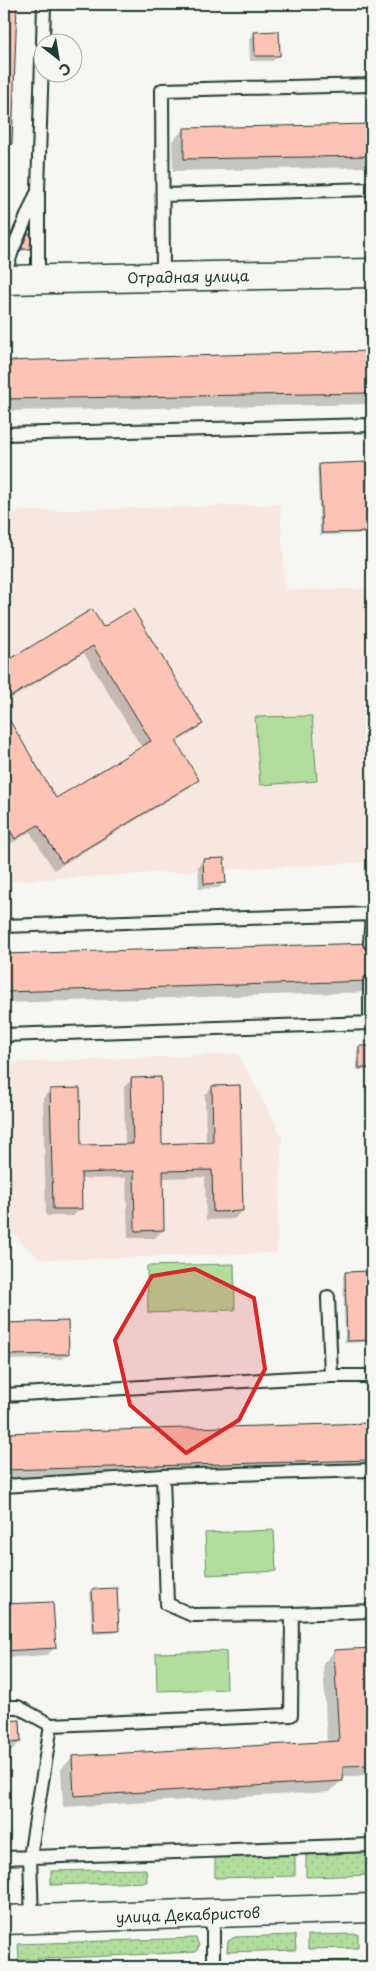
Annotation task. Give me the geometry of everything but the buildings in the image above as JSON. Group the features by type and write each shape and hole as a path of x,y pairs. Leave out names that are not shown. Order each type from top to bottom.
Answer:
{"street":[{"name":"Отрадная улица","path":"4,280 163,276 372,277"},
{"name":"улица Декабристов","path":"4,1920 372,1908"}],"lane":[{"path":"43,32 44,4"},
{"path":"38,279 41,82"},
{"path":"163,276 162,90 372,85"},
{"path":"163,195 372,189"},
{"path":"4,275 38,190"},
{"path":"4,434 372,425"},
{"path":"4,926 372,914 370,943"},
{"path":"4,1034 371,1024 370,982"},
{"path":"328,1297 331,1376"},
{"path":"4,1395 331,1376 372,1376"},
{"path":"4,1486 163,1476 372,1470"},
{"path":"163,1476 167,1604 192,1615 372,1611"},
{"path":"4,1707 18,1707 51,1725 291,1715 292,1614"},
{"path":"32,1919 30,1857 51,1725"},
{"path":"4,1858 372,1845"},
{"path":"213,1912 213,1967"}],"highlighted area":[{"path":"195,1269 254,1298 265,1369 239,1420 186,1453 130,1405 115,1340 152,1276"}],"shaded area":[{"path":"280,504 285,590 372,589 372,862 4,881 4,512"},
{"path":"238,1054 282,1136 277,1253 41,1260 12,1233 4,1232 4,1063"}],"green space":[{"path":"312,716 317,781 260,785 255,717"},
{"path":"234,1264 235,1310 148,1313 147,1266"},
{"path":"274,1530 276,1571 207,1575 205,1533"},
{"path":"226,1651 227,1689 157,1691 156,1653"},
{"path":"372,1851 372,1875 306,1877 306,1853"},
{"path":"295,1854 295,1876 215,1878 215,1856"},
{"path":"146,1869 147,1882 51,1885 51,1871"},
{"path":"358,1934 358,1948 308,1949 308,1935"},
{"path":"295,1935 296,1950 227,1952 228,1941 235,1937"},
{"path":"196,1938 199,1946 196,1952 19,1960 18,1944"},
{"path":"358,1960 358,1967 251,1967 251,1963"},
{"path":"150,1962 150,1967 4,1967"},
{"path":"199,1962 203,1967 152,1967 152,1963"}]}
